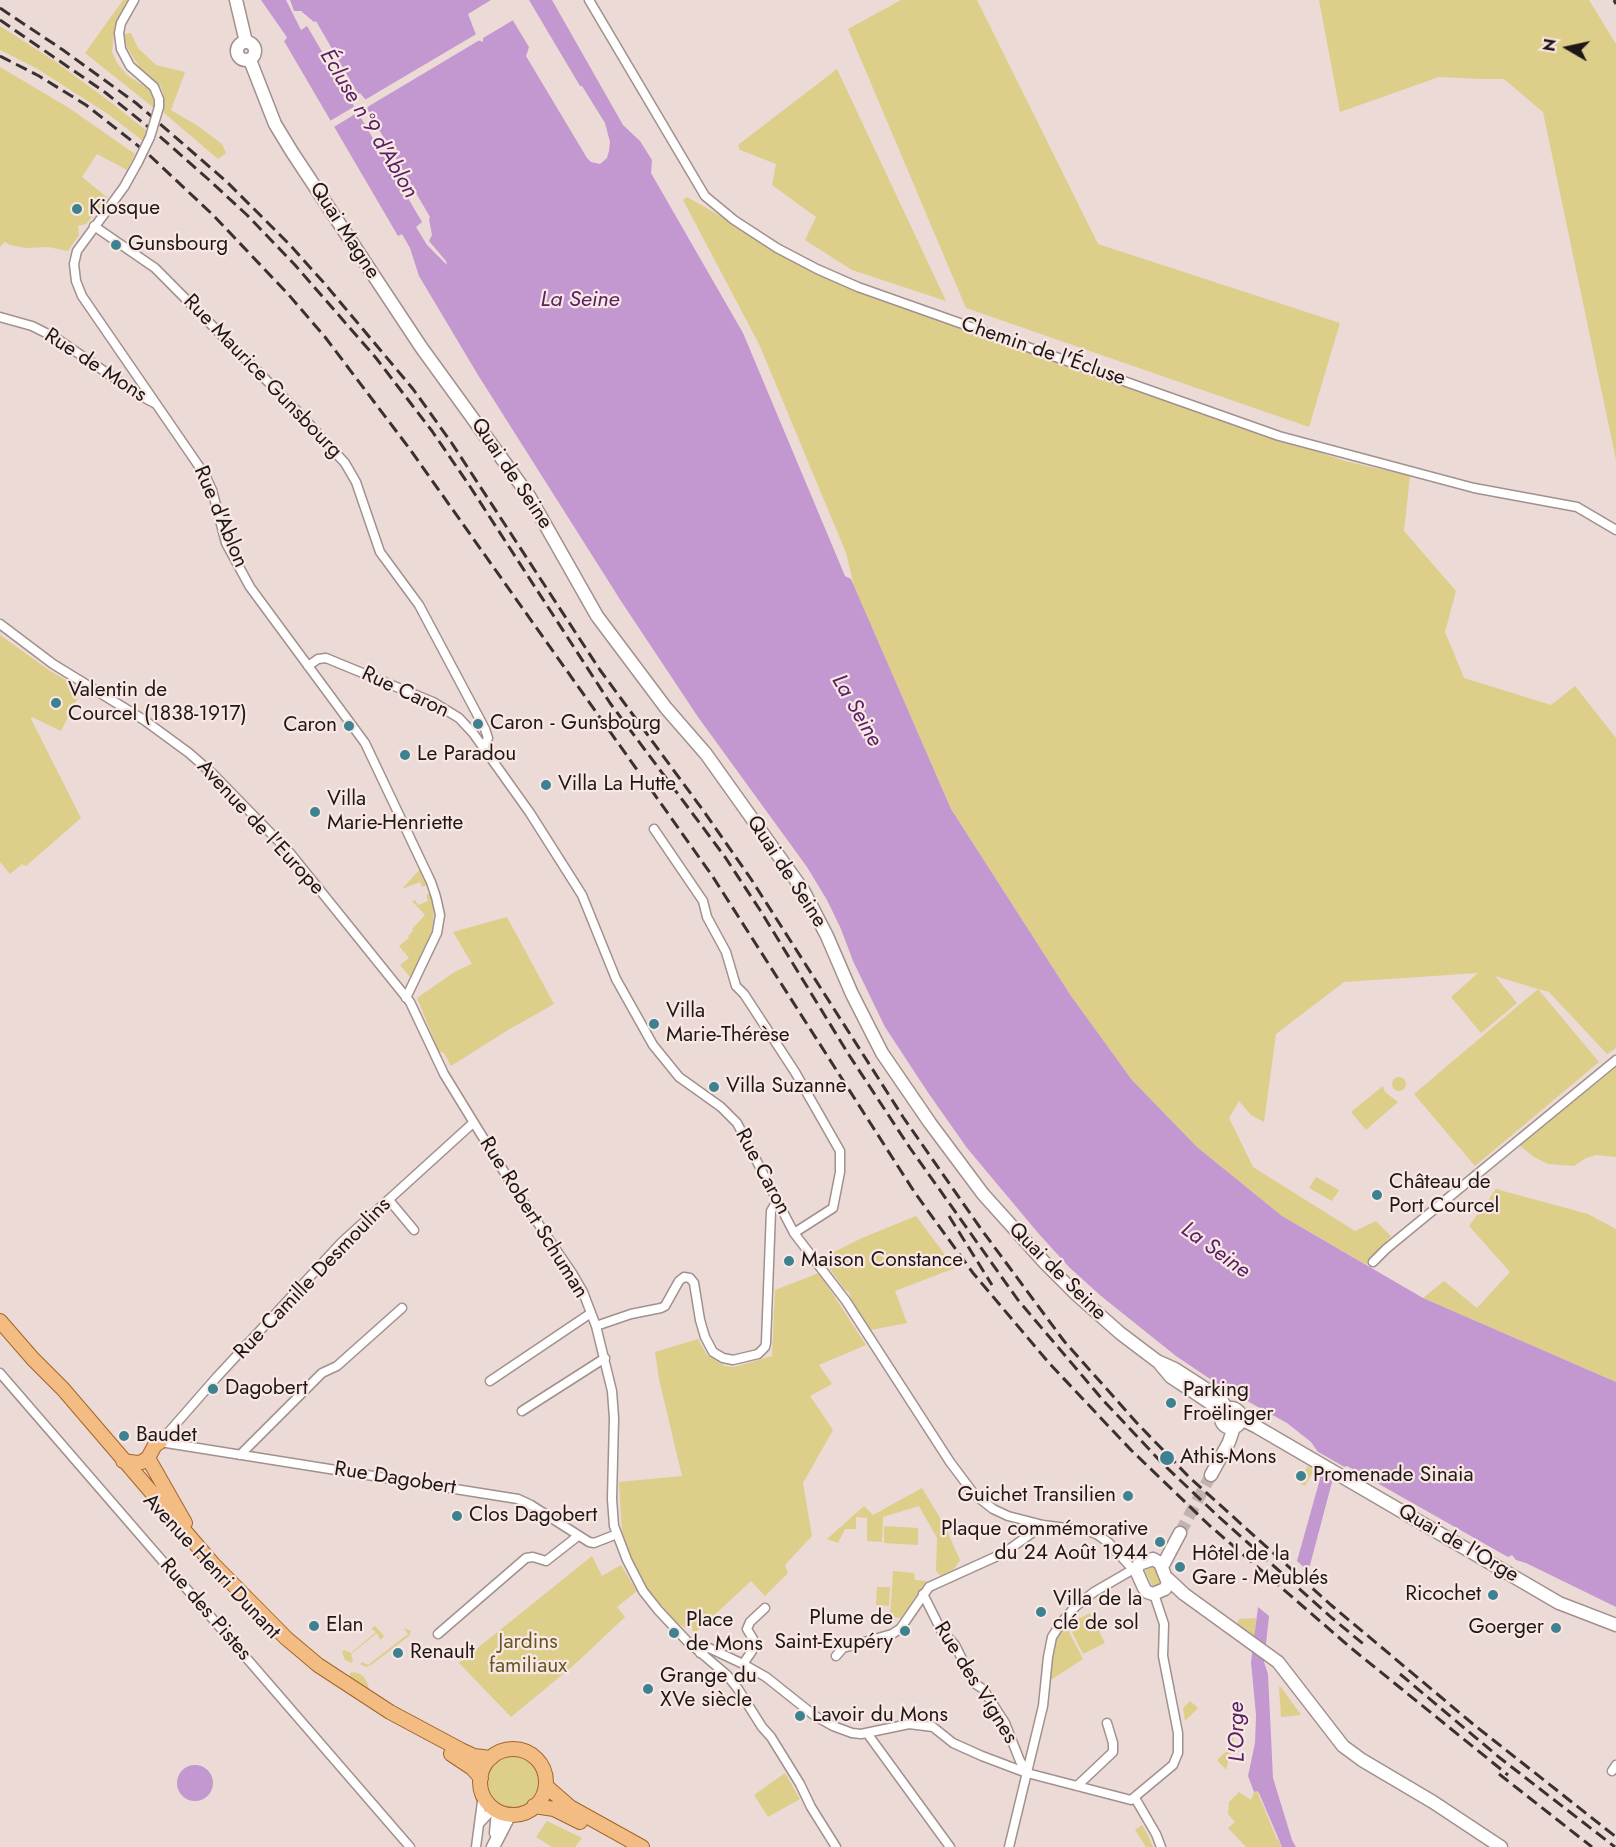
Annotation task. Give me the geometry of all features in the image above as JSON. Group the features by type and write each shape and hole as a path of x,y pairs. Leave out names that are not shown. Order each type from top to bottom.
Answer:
{"main road":[{"name":"Quai Magne","path":"236,0 246,42 240,44 237,53 242,60 250,60 275,124 374,279 454,393"},
{"name":"Quai de Seine","path":"454,393 529,496 551,531 597,616 666,708 706,754 803,890 882,1053 983,1194 1045,1263 1091,1308 1157,1361 1171,1377 1225,1410 1236,1410 1240,1415 1237,1423"},
{"name":"Avenue Henri Dunant","path":"0,1322 63,1389 123,1461 269,1623 318,1665 370,1700 474,1756 491,1758"},
{"name":"Avenue Henri Dunant","path":"33,1359 58,1394 201,1562 236,1600 285,1647 321,1677 365,1707 463,1761 481,1778"},
{"path":"1211,1475 1237,1423"},
{"name":"Quai de l'Orge","path":"1237,1423 1257,1426 1559,1603 1616,1625"},
{"path":"123,1461 136,1463 148,1458 154,1445 160,1442"},
{"path":"148,1458 194,1541"},
{"path":"1180,1533 1162,1574 1147,1592 1135,1573 1139,1564 1153,1559 1162,1574 1179,1590 1270,1655 1285,1669 1343,1746 1501,1847"},
{"path":"512,1749 527,1752 540,1762 544,1770 546,1786 540,1800 524,1812 501,1811 483,1794 481,1778 491,1758 504,1750 512,1749"},
{"path":"546,1786 570,1807 642,1847"},
{"path":"534,1806 560,1812 626,1847"},
{"path":"493,1847 501,1811"}],"street":[{"name":"Rue d'Ablon","path":"134,0 121,23 119,33 121,49 130,66 154,87 159,99 159,107 150,137 124,188 79,247 75,257 76,281 82,296 205,475 212,490 226,543 250,587 365,743 436,897 440,915 436,938 406,998"},
{"name":"Chemin de l'Écluse","path":"589,0 705,196 734,220 797,258 858,287 1279,436 1474,488 1577,507 1616,531"},
{"name":"Rue Maurice Gunsbourg","path":"94,226 155,268 298,412 345,463 356,482 381,552 419,605 485,729 488,738 483,748"},
{"name":"Rue de Mons","path":"0,317 32,326 56,338 139,395 156,404"},
{"name":"Avenue de l'Europe","path":"0,624 53,663 144,720 189,753 214,775 290,854 406,998"},
{"name":"Rue Caron","path":"308,666 318,659 326,658 433,702 459,718 473,733 530,813 582,895 616,978 652,1045 677,1074 737,1122 794,1233 846,1301 950,1462 974,1494 993,1509 1008,1516 1043,1525 1089,1531 1098,1535 1109,1543 1135,1573"},
{"path":"654,828 703,901 707,917 726,952 736,986 744,994 795,1072 840,1151 840,1172 833,1208 794,1233"},
{"name":"Rue Robert Schuman","path":"406,998 444,1074 514,1188 572,1273 591,1313 605,1358 612,1391 614,1418 612,1499 617,1534 627,1560 648,1599 738,1689 771,1737 836,1847"},
{"path":"1373,1262 1616,1060"},
{"name":"Rue Camille Desmoulins","path":"160,1442 342,1242 473,1123"},
{"path":"389,1200 414,1230"},
{"path":"596,1326 665,1306 679,1281 684,1277 690,1278 694,1283 705,1337 713,1352 723,1358 733,1360 758,1354 766,1343 771,1211 777,1202"},
{"path":"240,1455 322,1373 337,1366 402,1308"},
{"path":"490,1381 591,1313"},
{"path":"522,1411 605,1358"},
{"name":"Rue des Pistes","path":"0,1373 410,1847"},
{"name":"Rue Dagobert","path":"160,1442 518,1499 578,1536 594,1543 617,1534"},
{"path":"836,1656 843,1648 892,1634 900,1629 929,1587 1004,1553 1043,1525"},
{"path":"438,1634 526,1558 533,1557 546,1561 578,1536"},
{"path":"1009,1847 1043,1706 1052,1637 1068,1614 1094,1592 1135,1573"},
{"path":"700,1653 709,1648 743,1664 766,1677 794,1701 824,1721 852,1733 867,1733 900,1725 933,1727 962,1748 1027,1773 1131,1800 1173,1765 1178,1753 1178,1732 1163,1656 1162,1574"},
{"name":"Rue des Vignes","path":"923,1594 941,1630 955,1645 974,1683 983,1689 1005,1724 1027,1773"},
{"path":"743,1664 752,1651 753,1639 747,1629 750,1622 765,1608"},
{"path":"1077,1786 1113,1752 1113,1743 1107,1723"},
{"path":"867,1733 950,1847"},
{"path":"476,1847 483,1794"},
{"path":"1135,1798 1161,1847"},
{"path":"480,1823 501,1811"}],"green space":[{"path":"123,0 130,0 115,26 112,52 117,63 127,75 150,90 155,102 154,108 85,53"},
{"path":"901,0 977,0 1098,244 1340,323 1309,427 966,308 848,29"},
{"path":"1319,0 1589,0 1616,44 1616,460 1543,112 1504,79 1439,77 1340,112"},
{"path":"0,26 56,62 148,132 143,141 108,114 36,68 0,50"},
{"path":"131,33 138,48 156,65 185,72 171,110 222,144 226,153 218,159 164,113 164,96 161,87 141,69 127,48 124,34"},
{"path":"0,67 69,108 135,154 127,170 97,154 82,177 108,198 86,224 78,226 79,235 68,251 48,247 25,248 5,242 0,247"},
{"path":"837,69 946,301 852,270 805,240 816,217 772,185 776,164 740,150 738,145"},
{"path":"687,197 808,266 1157,397 1345,461 1410,476 1404,531 1456,591 1445,632 1464,678 1551,705 1575,686 1616,738 1616,1048 1607,1054 1549,992 1495,976 1517,1003 1481,1033 1451,997 1478,973 1344,982 1276,1034 1264,1122 1251,1115 1239,1101 1229,1118 1253,1167 1355,1231 1376,1221 1391,1236 1367,1265 1282,1216 1197,1147 1132,1080 1071,996 951,809 854,586 846,553 760,346 683,200"},
{"path":"0,635 50,671 82,689 61,731 32,717 31,719 81,818 26,866 22,864 10,874 0,862"},
{"path":"420,869 427,885 422,887 420,882 402,889"},
{"path":"430,893 434,908 432,933 410,977 400,965 409,958 399,946 409,938 412,929 425,915 412,901 415,900 418,905 428,901 426,895"},
{"path":"507,917 554,1004 451,1066 444,1053 439,1052 417,998 456,971 472,964 453,932"},
{"path":"1538,989 1599,1062 1475,1166 1414,1094"},
{"path":"1616,1067 1616,1157 1596,1155 1574,1166 1548,1164 1534,1157 1519,1145"},
{"path":"1399,1077 1404,1079 1406,1084 1404,1089 1399,1091 1394,1089 1392,1084 1394,1079"},
{"path":"1383,1086 1385,1092 1398,1102 1366,1130 1351,1112"},
{"path":"1316,1177 1339,1190 1332,1201 1309,1188"},
{"path":"1496,1189 1588,1214 1616,1229 1616,1382 1423,1298 1444,1281 1477,1308 1510,1272 1469,1226"},
{"path":"916,1216 955,1268 895,1291 907,1323 871,1330 849,1292 845,1290 822,1258 862,1238"},
{"path":"819,1273 866,1345 819,1365 832,1384 810,1396 833,1430 803,1483 812,1536 785,1565 788,1573 765,1596 751,1581 693,1635 692,1626 685,1628 675,1621 648,1590 624,1542 622,1532 619,1482 682,1476 659,1379 655,1352 698,1339 707,1355 725,1366 734,1367 772,1356 775,1290"},
{"path":"1308,1466 1314,1470 1305,1486 1298,1482"},
{"path":"922,1488 945,1526 960,1560 954,1569 941,1576 936,1571 937,1538 919,1506 883,1517 882,1542 867,1541 867,1518 856,1517 856,1529 845,1529 838,1543 827,1539 864,1506 873,1515"},
{"path":"884,1526 918,1528 918,1545 884,1543"},
{"name":"Jardins familiaux","path":"592,1556 602,1576 621,1565 637,1591 617,1607 625,1617 574,1665 511,1717 459,1663"},
{"path":"1149,1565 1155,1566 1163,1584 1153,1587 1145,1571"},
{"path":"893,1571 914,1573 915,1580 927,1581 901,1618 890,1617"},
{"path":"877,1587 890,1587 889,1606 876,1605"},
{"path":"1090,1613 1105,1643 1083,1654 1068,1624"},
{"path":"1256,1618 1255,1637 1237,1624 1239,1619"},
{"path":"1065,1624 1083,1659 1048,1682 1054,1644 1060,1628"},
{"path":"375,1626 384,1636 380,1640 377,1633 351,1654 353,1661 351,1663 345,1660 342,1652 344,1650 351,1653 376,1632 371,1629"},
{"path":"404,1628 411,1631 409,1636 371,1665 366,1667 360,1664 362,1662 368,1665 408,1634"},
{"path":"351,1672 363,1676 369,1689 349,1677"},
{"path":"1279,1687 1281,1687 1301,1715 1281,1717"},
{"path":"1190,1701 1198,1708 1185,1721 1183,1708"},
{"path":"1230,1731 1234,1739 1226,1770 1217,1760 1228,1750"},
{"path":"508,1757 518,1757 531,1764 538,1777 538,1787 531,1800 518,1807 508,1807 499,1803 492,1796 488,1787 488,1777 492,1768 499,1761"},
{"path":"785,1773 800,1799 768,1817 754,1795"},
{"path":"1257,1791 1282,1847 1246,1847 1228,1828 1235,1822 1228,1814 1229,1802 1239,1792 1251,1800 1254,1792"},
{"path":"547,1821 582,1838 575,1847 552,1847 536,1837"},
{"path":"1142,1825 1153,1847 1146,1847 1135,1830"}],"water":[{"name":"La Seine","path":"261,0 286,0 301,30 307,26 422,222 416,227 427,245 447,265 429,241 432,235 430,217 367,109 369,105 360,93 358,94 316,21 314,22 301,11 294,11 290,0 491,0 468,14 478,40 483,42 483,36 512,19 529,47 526,56 587,158 591,162 600,164 607,158 609,151 610,142 605,123 580,86 529,0 552,0 623,125 640,141 652,160 651,173 743,333 845,576 851,579 951,809 1071,996 1132,1080 1197,1147 1282,1216 1423,1298 1616,1382 1616,1607 1516,1560 1512,1555 1508,1557 1347,1466 1332,1482 1307,1570 1297,1561 1320,1479 1318,1452 1311,1442 1287,1423 1222,1387 1176,1356 1101,1296 1069,1267 1039,1234 967,1148 885,1027 827,900 807,867 698,717 621,601 478,375 419,276 410,248 402,234 398,236 284,41 286,36"},
{"path":"1258,1607 1269,1616 1264,1662 1268,1674 1273,1778 1296,1847 1282,1847 1259,1793 1254,1792 1248,1776 1255,1743 1256,1715 1251,1662"},
{"path":"195,1765 208,1770 213,1783 208,1796 195,1801 182,1796 177,1783 182,1770"}],"pier":[{"path":"511,16 515,19 364,109 363,101 478,33 481,38 482,34"},
{"path":"357,105 360,111 334,127 330,121"},
{"path":"1315,1450 1348,1470 1346,1469 1336,1482 1317,1471"}],"tunnel":[{"path":"1180,1533 1211,1475"}],"railway":[{"path":"1614,0 1616,4"},
{"path":"0,8 136,103 227,182 290,245 413,389 451,442 600,670 751,879 903,1117 981,1229 1064,1341 1136,1422 1189,1477 1331,1605 1473,1724 1616,1837"},
{"path":"0,20 106,93 208,179 247,215 295,265 376,358 432,431 469,485 610,703 725,857 910,1148 1018,1300 1102,1399 1162,1463 1219,1517 1367,1647"},
{"path":"0,56 39,76 86,105 146,152 213,215 288,294 325,337 409,448 713,877 915,1193 973,1273 1049,1363 1131,1450 1209,1525 1351,1648 1508,1775"},
{"path":"949,1216 992,1285"},
{"path":"1400,1674 1500,1758 1615,1847"},
{"path":"1499,1774 1592,1847"}],"place":[{"name":"Kiosque","path":"77,209"},
{"name":"Gunsbourg","path":"116,245"},
{"name":"Valentin de Courcel (1838-1917)","path":"56,703"},
{"name":"Caron - Gunsbourg","path":"478,724"},
{"name":"Caron","path":"349,726"},
{"name":"Le Paradou","path":"405,755"},
{"name":"Villa La Hutte","path":"546,785"},
{"name":"Villa Marie-Henriette","path":"315,812"},
{"name":"Villa Marie-Thérèse","path":"654,1024"},
{"name":"Villa Suzanne","path":"714,1087"},
{"name":"Château de Port Courcel","path":"1377,1195"},
{"name":"Maison Constance","path":"789,1261"},
{"name":"Dagobert","path":"213,1389"},
{"name":"Parking Froëlinger","path":"1171,1403"},
{"name":"Baudet","path":"124,1436"},
{"name":"Athis-Mons","path":"1167,1458"},
{"name":"Promenade Sinaia","path":"1301,1476"},
{"name":"Guichet Transilien","path":"1128,1496"},
{"name":"Clos Dagobert","path":"457,1516"},
{"name":"Plaque commémorative du 24 Août 1944","path":"1160,1542"},
{"name":"Hôtel de la Gare - Meublés","path":"1180,1567"},
{"name":"Ricochet","path":"1493,1595"},
{"name":"Villa de la clé de sol","path":"1041,1612"},
{"name":"Elan","path":"314,1626"},
{"name":"Goerger","path":"1556,1628"},
{"name":"Plume de Saint-Exupéry","path":"905,1631"},
{"name":"Place de Mons","path":"674,1633"},
{"name":"Renault","path":"398,1653"},
{"name":"Grange du XVe siècle","path":"648,1689"},
{"name":"Lavoir du Mons","path":"800,1716"}],"water label":[{"name":"Écluse n°9 d'Ablon","path":"368,124"},
{"name":"L'Orge","path":"1238,1732"}]}
